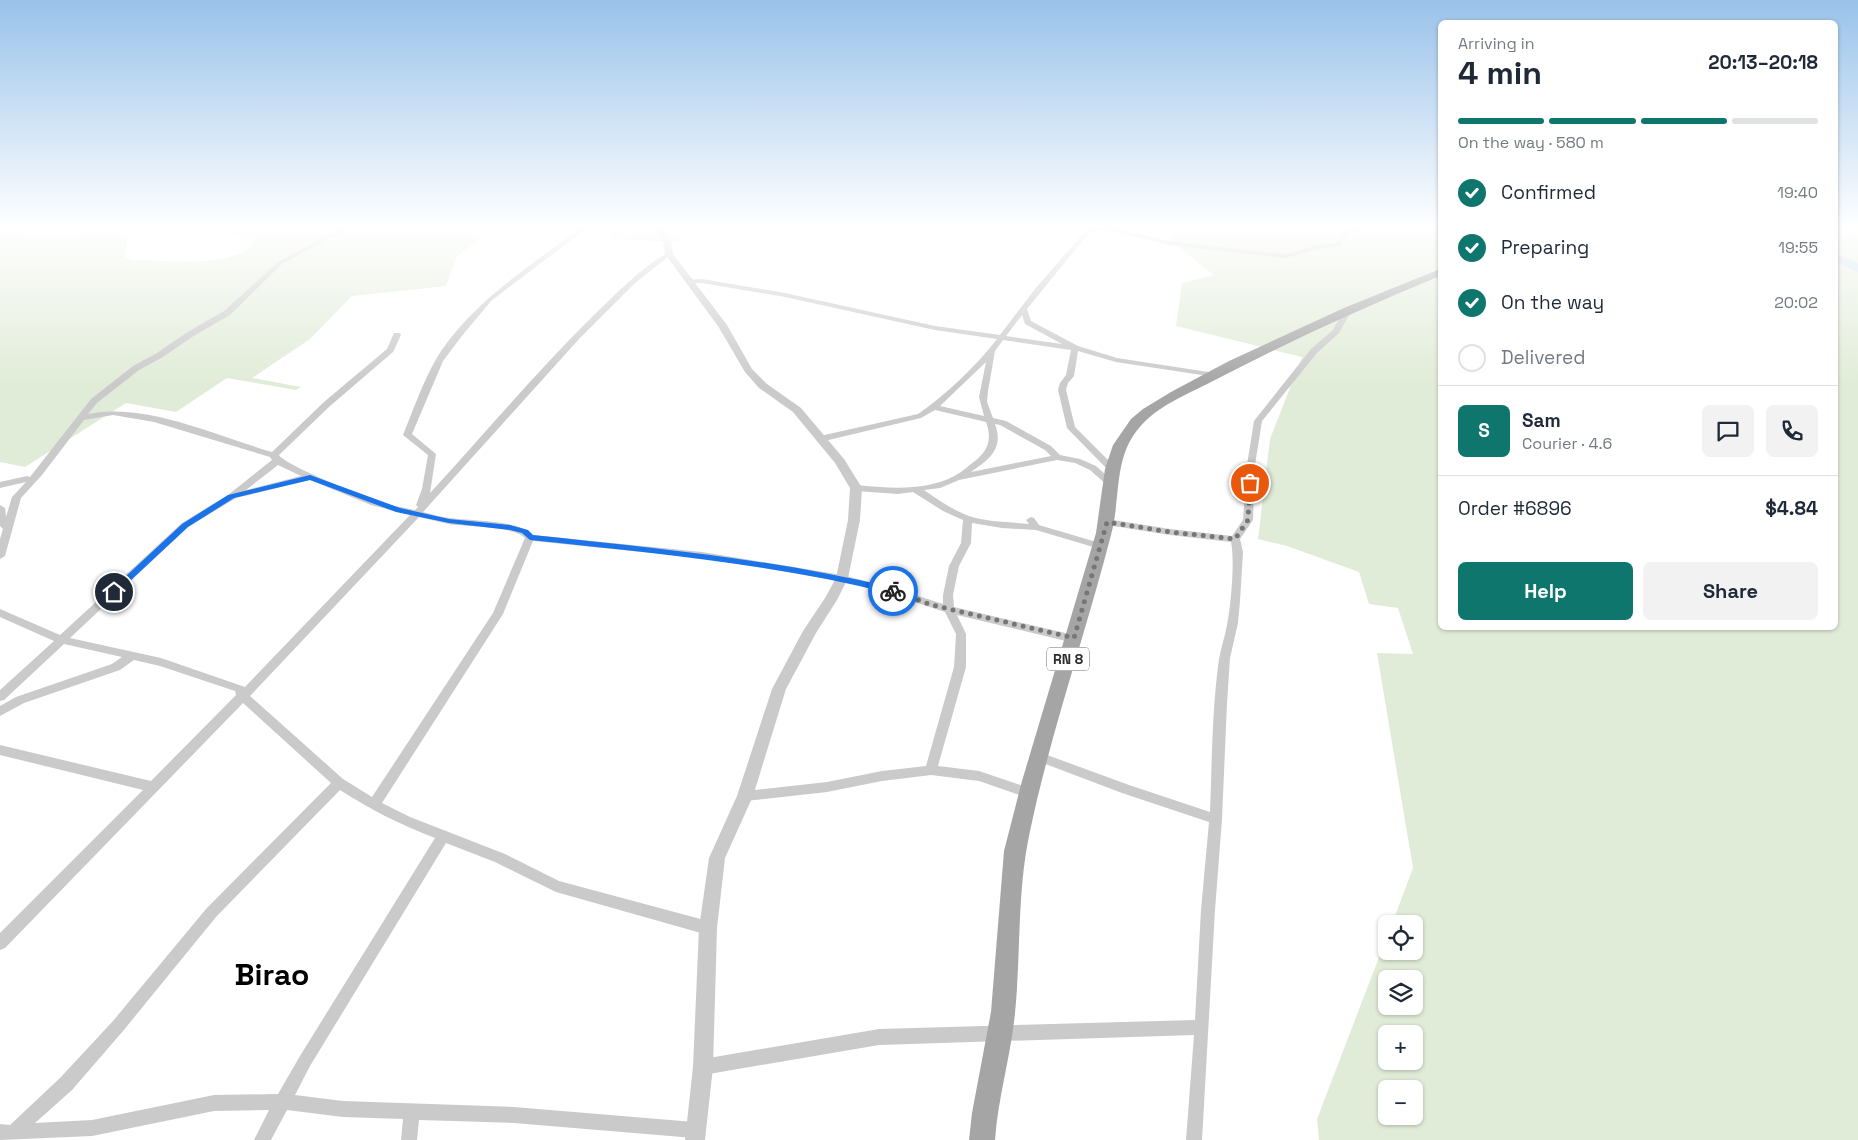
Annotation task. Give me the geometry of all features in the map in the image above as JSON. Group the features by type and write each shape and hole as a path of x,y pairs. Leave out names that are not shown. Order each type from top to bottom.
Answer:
{"main road":[{"name":"RN 8","path":"982,1140 983,1123 1000,1033 1015,852 1028,793 1107,522 1112,476 1118,447 1127,432 1141,418 1167,399 1215,375 1232,364 1348,310 1425,278"}],"street":[{"path":"8,528 3,524 0,509 17,497 39,473 94,401 136,368 227,313 264,278"},
{"path":"417,513 427,489 432,454 407,435 439,362 458,335 489,300 518,278"},
{"path":"0,943 154,787 417,513 580,333 635,278"},
{"path":"5,1135 92,1128 214,1103 284,1102 343,1109 514,1115 695,1135 703,1067 708,928 717,858 746,796 778,689 842,578 854,520 856,488 840,461 820,440 798,410 763,386 748,370 722,325 686,278"},
{"path":"820,440 921,416 934,407 992,351 1023,309 1049,278"},
{"path":"688,281 702,281 785,296 935,328 1076,348 1116,360 1215,375"},
{"path":"1023,309 1028,322 1076,348"},
{"path":"1194,1140 1208,910 1216,819 1221,703 1225,658 1233,623 1238,552 1235,539 1248,520 1251,465 1258,421 1314,351 1336,330 1348,310"},
{"path":"0,696 185,525 231,497 276,458 326,404 390,350 397,334"},
{"path":"1076,348 1070,376 1064,383 1062,390 1072,428 1112,476"},
{"path":"956,478 988,454 994,439 983,402 992,351"},
{"path":"934,407 1002,423 1040,444 1058,457"},
{"path":"82,418 112,413 183,425 276,458 297,472 374,503 449,521 510,528 525,532 530,538 702,555 842,578 893,591 949,609 1074,638"},
{"path":"856,488 898,491 937,486 956,478 1058,457 1077,461 1112,476"},
{"path":"231,497 310,477"},
{"path":"0,485 26,479"},
{"path":"915,489 946,509 968,519 1002,525 1033,523 1100,546"},
{"path":"0,556 17,497"},
{"path":"931,770 960,667 961,634 949,609 948,595 954,566 966,543 968,519"},
{"path":"1107,522 1170,532 1235,539"},
{"path":"374,805 498,614 530,538"},
{"path":"1,612 62,640 169,664 240,688 242,696 339,783 374,805 443,836 500,858 556,886 708,928"},
{"path":"0,712 20,700 116,667 133,656"},
{"path":"0,750 154,787"},
{"path":"1039,757 1216,819"},
{"path":"746,796 827,787 882,776 931,770 979,776 1028,793"},
{"path":"5,1135 66,1084 118,1026 205,920 339,783"},
{"path":"262,1140 305,1061 443,836"},
{"path":"703,1067 879,1037 1202,1027"},
{"path":"409,1140 412,1111"}],"green space":[{"path":"0,278 449,278 446,286 352,296 310,339 252,378 301,387 296,390 227,378 176,412 126,403 25,467 0,462"},
{"path":"1201,278 1438,278 1438,630 1838,630 1838,278 1858,278 1858,1140 1319,1140 1317,1119 1378,960 1423,960 1423,915 1395,915 1413,868 1377,653 1413,654 1398,608 1369,604 1359,572 1287,546 1258,539 1270,439 1302,357 1176,326 1182,283"}],"way so far":[{"path":"893,591 932,605 1074,638 1107,522 1170,532 1235,539 1248,520 1250,483"}],"district":[{"name":"Birao","path":"272,975"}],"route":[{"path":"114,592 185,525 231,497 310,477 374,503 398,510 449,521 510,528 525,532 530,538 702,555 842,578 893,591"}]}
